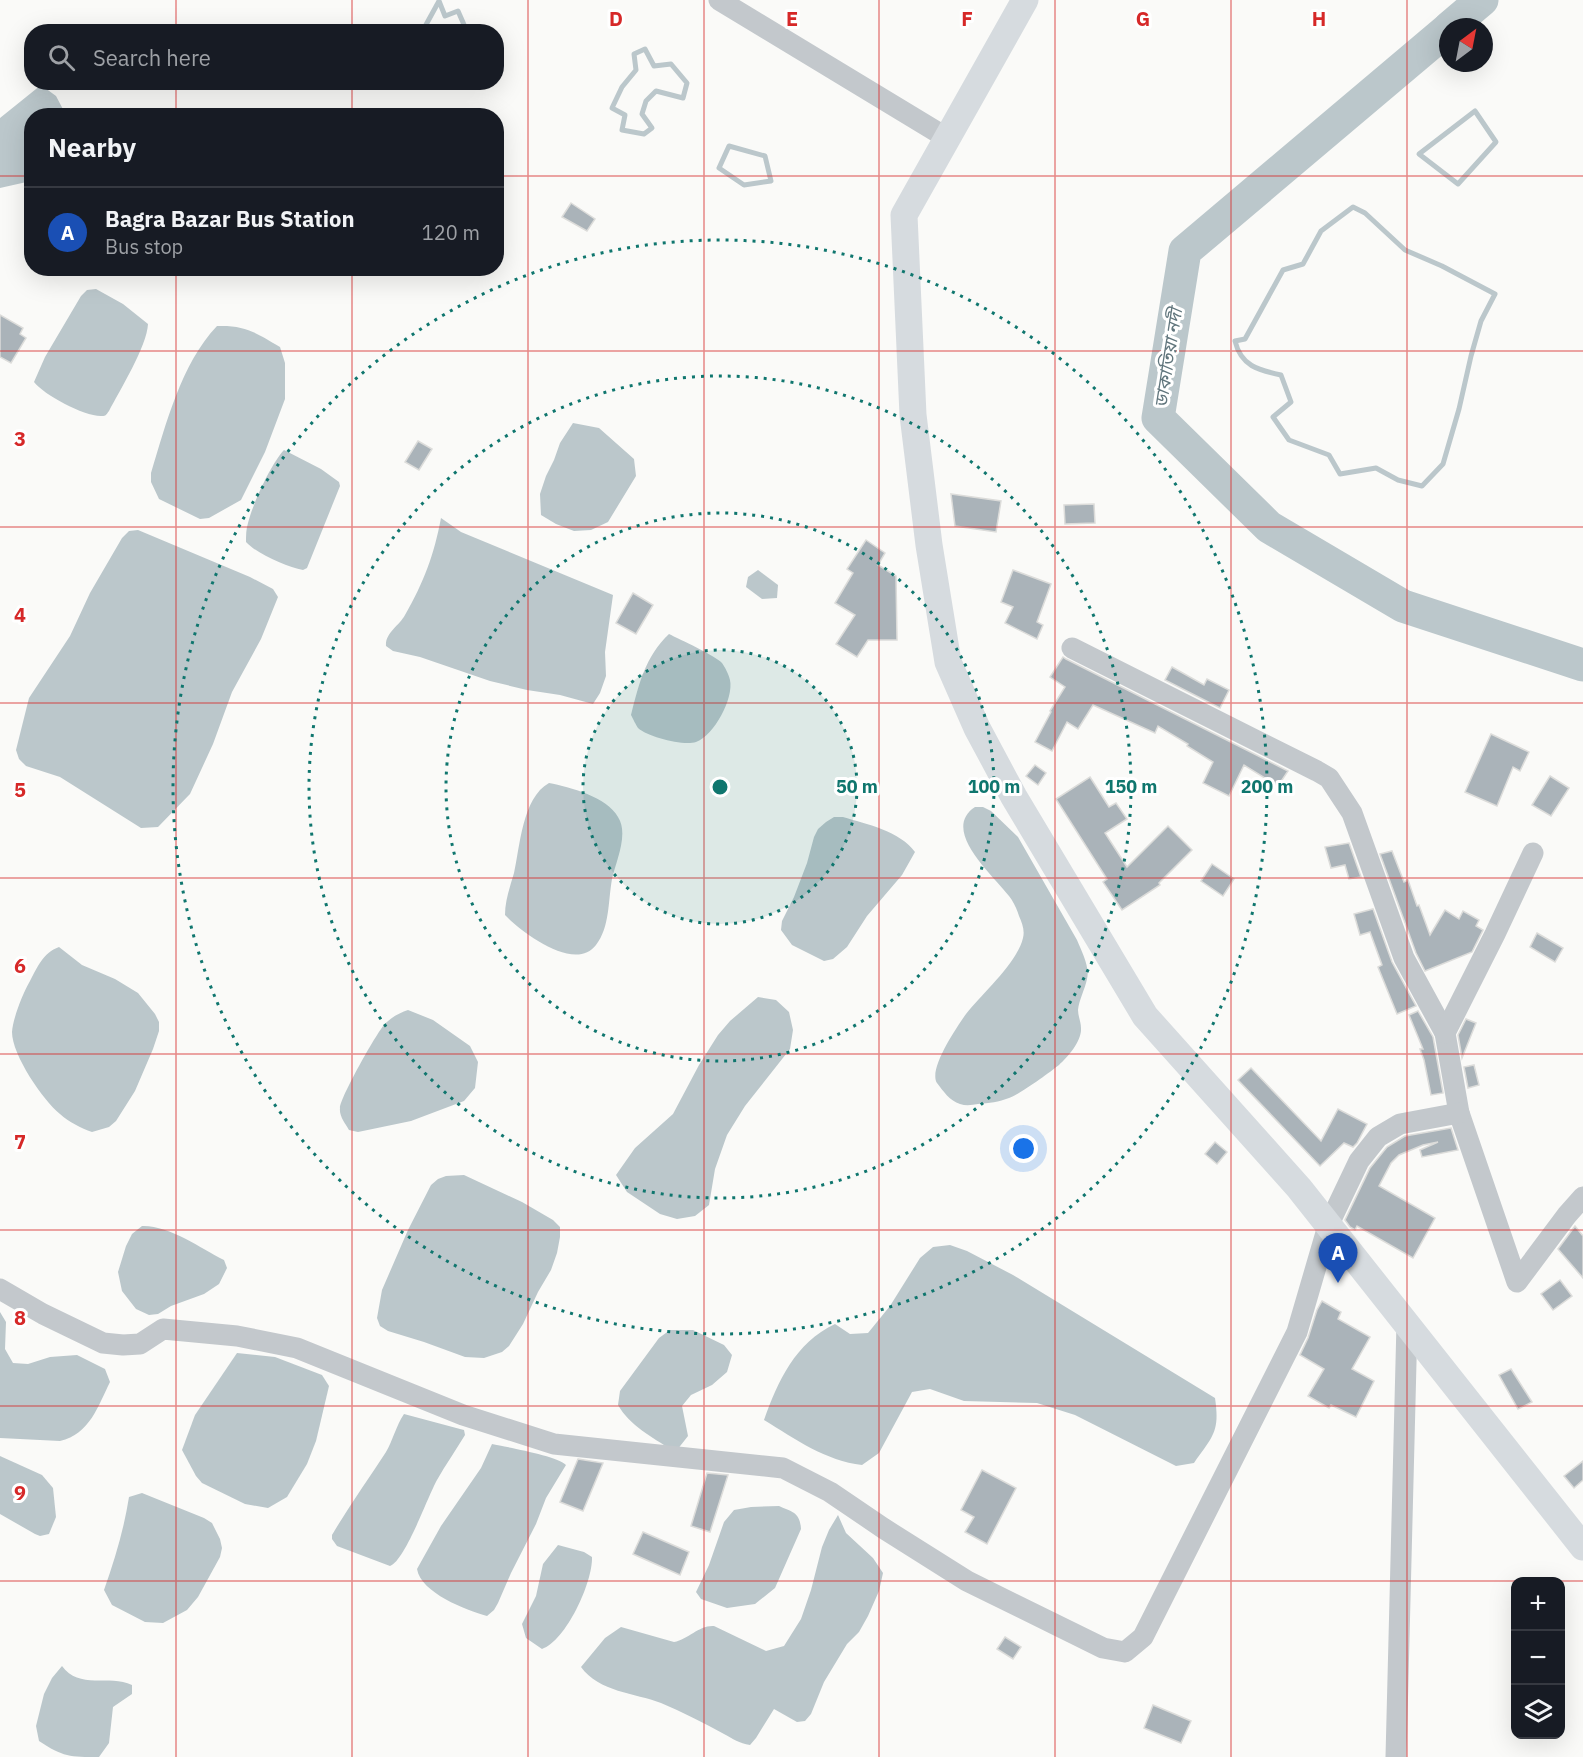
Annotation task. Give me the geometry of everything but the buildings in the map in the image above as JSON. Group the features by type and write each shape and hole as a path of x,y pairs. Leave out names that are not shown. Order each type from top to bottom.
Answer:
{"main road":[{"path":"1024,0 904,215 913,415 929,545 948,662 976,728 1145,1016 1299,1188 1583,1546"}],"street":[{"path":"719,0 947,138"},
{"path":"1072,648 1329,778 1352,813 1404,958 1445,1033 1459,1113 1517,1282 1583,1197"},
{"path":"1445,1033 1496,934 1533,853"},
{"path":"0,1289 43,1314 103,1343 140,1344 163,1329 237,1336 297,1348 463,1415 554,1444 783,1468 830,1492 968,1581 1103,1648 1125,1652 1143,1637 1296,1332 1328,1226 1359,1161 1378,1137 1400,1124 1459,1113"},
{"path":"1396,1757 1407,1323"}],"shaded area":[{"path":"35,90 48,90 56,96 62,108 24,108 24,183 0,188 0,118"},
{"path":"96,289 123,304 148,324 143,344 132,368 109,411 103,416 86,413 65,404 46,393 34,382 45,357 81,296 87,290"},
{"path":"217,326 243,329 280,347 285,363 285,399 265,452 241,500 209,518 200,519 159,499 151,482 151,473 184,376 204,341"},
{"path":"573,423 599,428 634,459 636,476 608,522 591,530 574,531 541,515 540,494 546,476 560,443"},
{"path":"284,450 321,469 339,482 340,486 307,568 303,570 273,559 246,542 247,525 258,495 268,474"},
{"path":"441,518 461,532 613,595 605,652 606,676 593,704 490,681 420,657 393,651 386,646 390,633 405,615 423,580 432,556"},
{"path":"138,530 250,577 273,589 278,597 261,639 232,692 213,744 190,794 158,827 141,828 60,777 26,766 19,759 16,750 29,698 70,636 90,593 122,538 129,531"},
{"path":"758,570 778,585 777,598 762,599 746,587 748,577"},
{"path":"669,634 722,663 730,680 726,706 716,724 696,742 675,742 649,735 638,728 631,715 640,682 649,662"},
{"path":"549,783 577,790 606,804 613,810 621,824 622,839 612,879 604,930 596,945 587,952 575,955 549,947 535,939 505,915 528,811 540,790"},
{"path":"975,807 983,807 991,811 1018,837 1077,940 1088,974 1078,1010 1081,1033 1066,1058 1049,1073 1014,1096 998,1101 962,1105 950,1098 937,1083 936,1068 956,1028 1014,958 1024,932 1012,900 982,865 966,840 963,828 966,817"},
{"path":"834,817 843,817 882,829 901,839 915,852 902,875 867,916 847,947 833,959 824,961 792,945 781,930 782,921 807,863 814,837 818,829"},
{"path":"59,947 82,965 115,979 138,993 159,1022 159,1031 153,1049 135,1091 116,1121 109,1127 92,1132 67,1120 45,1099 23,1064 13,1042 14,1020 27,986 42,961"},
{"path":"758,997 776,1000 789,1012 793,1030 790,1049 745,1106 727,1135 715,1169 709,1205 695,1216 677,1219 660,1214 627,1192 616,1175 635,1148 673,1114 718,1035 730,1021"},
{"path":"408,1010 433,1020 470,1046 478,1062 475,1088 464,1101 411,1121 358,1132 349,1130 341,1117 340,1108 352,1080 384,1025 395,1016"},
{"path":"464,1175 522,1202 553,1220 560,1227 557,1253 551,1270 523,1324 509,1346 502,1352 484,1358 465,1357 388,1331 380,1326 377,1318 382,1290 408,1230 431,1185 446,1176"},
{"path":"142,1226 173,1233 224,1260 227,1268 219,1284 204,1294 171,1306 158,1314 149,1315 136,1309 122,1291 118,1272 132,1234"},
{"path":"950,1245 967,1251 1013,1275 1215,1398 1214,1433 1194,1463 1176,1466 1075,1415 1037,1403 964,1401 930,1389 912,1392 879,1453 862,1465 823,1454 764,1420 782,1377 799,1352 809,1342 835,1324 850,1334 868,1333 890,1306 920,1258 933,1247"},
{"path":"0,1312 6,1322 5,1349 13,1363 28,1364 50,1357 77,1355 105,1369 110,1382 92,1418 79,1432 60,1441 0,1438"},
{"path":"670,1330 693,1330 724,1345 732,1355 727,1372 712,1385 691,1395 682,1406 688,1436 677,1450 672,1450 642,1430 618,1405 620,1391 659,1338"},
{"path":"237,1353 275,1357 322,1375 329,1386 316,1441 307,1464 287,1497 268,1508 245,1504 202,1483 182,1450 195,1415"},
{"path":"404,1414 464,1430 465,1435 437,1480 402,1553 390,1566 337,1546 332,1535 386,1452"},
{"path":"492,1444 543,1455 566,1465 546,1498 498,1603 487,1616 468,1610 435,1593 420,1578 417,1569 441,1526 481,1468"},
{"path":"0,1456 42,1475 53,1488 56,1517 49,1534 40,1536 35,1534 0,1514"},
{"path":"142,1493 212,1523 222,1548 220,1557 198,1597 187,1610 163,1623 145,1622 112,1605 104,1590 119,1544 129,1497"},
{"path":"779,1506 797,1516 801,1529 775,1588 755,1604 727,1608 701,1599 696,1592 709,1565 724,1522 734,1510"},
{"path":"838,1515 846,1533 873,1558 883,1573 879,1591 868,1616 859,1632 847,1644 824,1682 811,1714 805,1721 797,1722 774,1709 750,1745 736,1741 661,1703 607,1687 597,1682 581,1667 605,1638 621,1627 674,1642 709,1626 714,1626 766,1651 784,1646 801,1619 822,1547"},
{"path":"558,1545 584,1552 592,1557 591,1568 583,1595 569,1623 551,1644 542,1649 526,1638 522,1624 536,1596 543,1564"},
{"path":"62,1666 77,1678 123,1682 132,1685 132,1694 113,1707 109,1743 99,1757 67,1755 39,1741 36,1726 44,1694 52,1678"}],"waterway":[{"name":"ডাকাতিয়া নদী","path":"1461,18 1482,0"},
{"path":"426,24 439,1 445,16 458,11 464,24"},
{"name":"ডাকাতিয়া নদী","path":"1439,37 1185,251 1158,418 1269,527 1403,606 1583,665"},
{"path":"645,49 654,66 671,64 687,83 683,98 656,91 646,101 642,114 652,128 644,134 622,130 625,115 612,108 622,87 636,70 634,54 645,49"},
{"path":"1475,111 1496,142 1458,184 1419,154 1475,111"},
{"path":"729,146 765,156 771,181 744,185 719,168 729,146"},
{"path":"1353,207 1365,213 1405,250 1442,266 1495,294 1481,321 1443,464 1422,486 1398,480 1376,468 1340,474 1329,455 1289,440 1273,417 1291,402 1281,375 1252,366 1241,356 1235,341 1245,339 1283,270 1303,264 1321,231 1353,207"}],"place":[{"name":"Bagra Bazar Bus Station","path":"1338,1283"}]}
